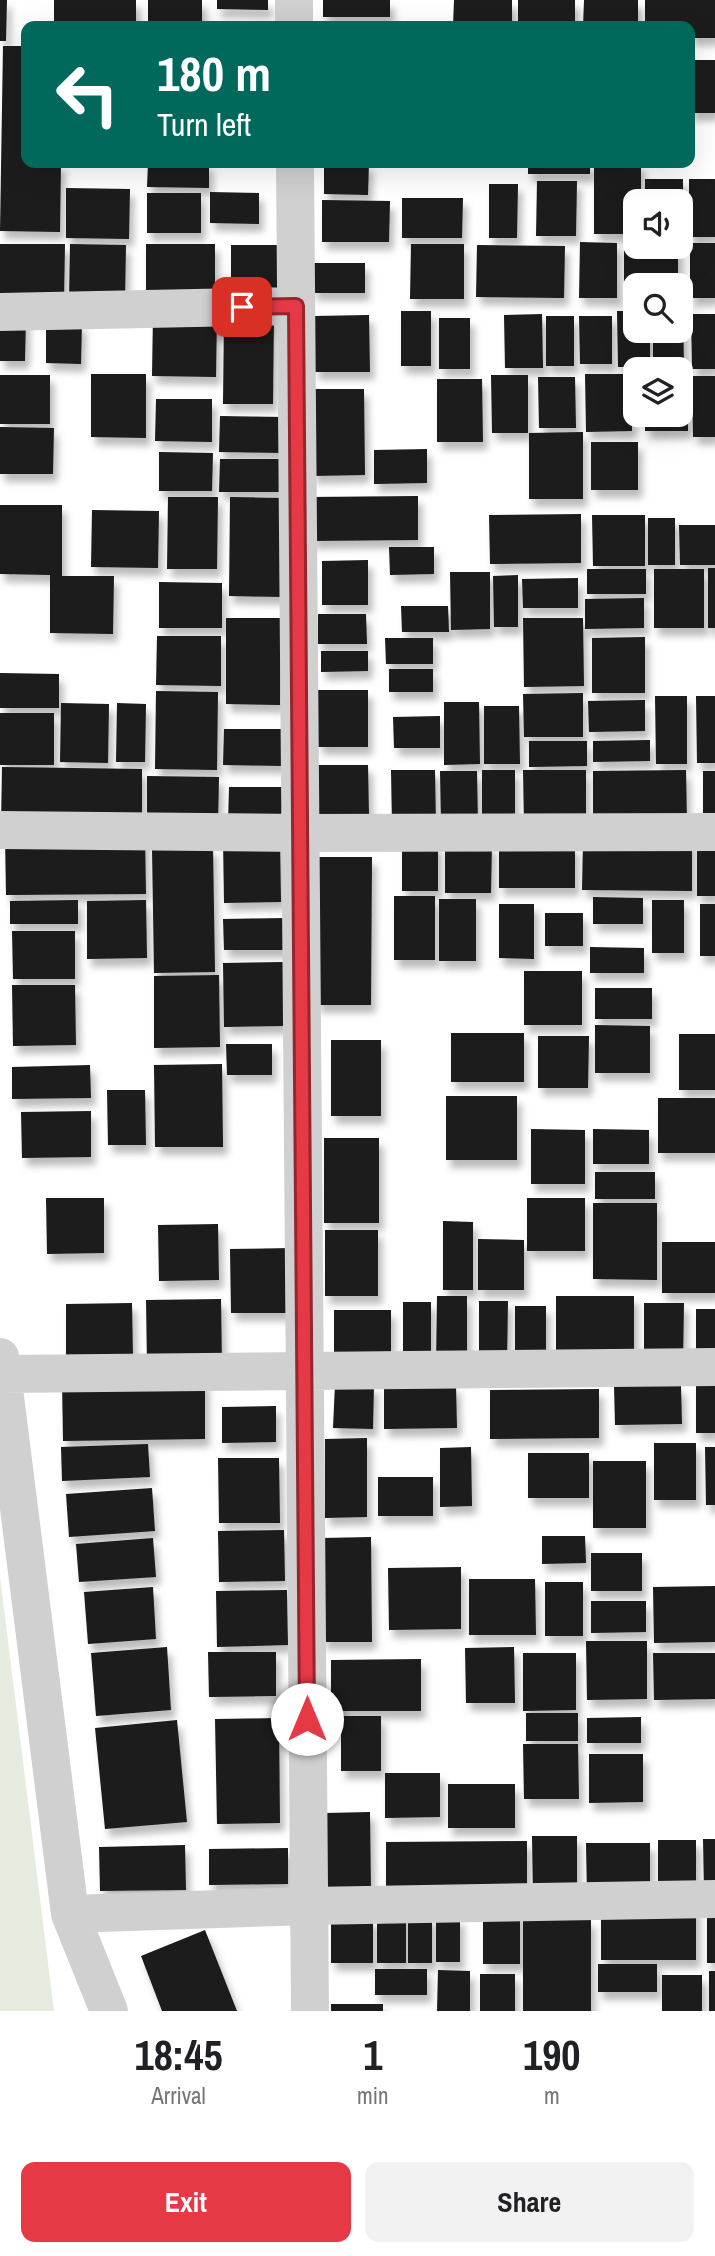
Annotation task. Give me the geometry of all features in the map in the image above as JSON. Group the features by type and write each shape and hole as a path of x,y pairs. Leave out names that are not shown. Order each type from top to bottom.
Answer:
{"street":[{"path":"293,0 294,21"},
{"path":"295,168 310,2011"},
{"path":"0,312 296,306"},
{"path":"0,830 300,833 715,832"},
{"path":"109,2011 71,1914 1,1365 305,1372 715,1367"},
{"path":"71,1914 309,1906 715,1899"}],"shaded area":[{"path":"0,1577 54,2011 0,2011"}],"building":[{"path":"0,0 7,0 6,41 0,41"},
{"path":"54,0 136,0 136,21 54,21"},
{"path":"148,0 202,0 202,21 148,21"},
{"path":"217,0 268,0 268,10 217,9"},
{"path":"323,0 390,0 390,17 323,17"},
{"path":"454,0 512,0 512,21 453,21"},
{"path":"518,0 575,0 575,21 518,21"},
{"path":"584,0 638,0 638,21 583,21"},
{"path":"645,0 715,0 715,38 695,38 695,21 645,21"},
{"path":"3,46 21,46 21,168 61,168 60,232 0,231"},
{"path":"695,60 715,60 715,113 695,113"},
{"path":"148,168 209,168 209,188 147,187"},
{"path":"324,168 369,168 368,195 324,194"},
{"path":"528,168 590,168 590,174 528,174"},
{"path":"594,168 641,168 641,189 623,189 623,234 594,234"},
{"path":"645,179 683,179 683,189 645,189"},
{"path":"689,179 715,179 715,237 693,237 693,189 689,189"},
{"path":"537,181 577,181 576,236 536,236"},
{"path":"489,184 518,184 517,238 489,238"},
{"path":"66,188 130,189 129,239 66,238"},
{"path":"210,192 259,193 259,224 210,223"},
{"path":"147,193 201,193 201,233 147,233"},
{"path":"402,198 463,198 462,238 402,238"},
{"path":"322,200 390,201 389,242 322,242"},
{"path":"580,242 617,243 617,298 579,298"},
{"path":"693,243 715,243 715,298 693,298 693,273 690,273"},
{"path":"0,244 65,244 64,300 0,299"},
{"path":"70,244 126,245 125,301 69,300"},
{"path":"146,244 215,244 215,294 146,293"},
{"path":"411,244 464,244 464,299 410,299"},
{"path":"231,245 285,245 285,293 231,292"},
{"path":"477,245 565,246 564,298 476,297"},
{"path":"624,259 678,259 678,273 624,273"},
{"path":"313,263 365,263 365,293 312,293"},
{"path":"401,311 431,311 431,366 401,366"},
{"path":"617,311 623,311 623,343 650,343 650,357 623,357 623,367 618,367"},
{"path":"153,314 217,315 216,377 152,376"},
{"path":"542,314 543,368 505,368 504,315"},
{"path":"693,314 715,314 715,369 693,369"},
{"path":"369,315 370,372 314,372 314,316"},
{"path":"224,316 274,316 273,404 223,404"},
{"path":"546,316 574,316 574,366 546,366"},
{"path":"579,316 612,316 612,364 580,364"},
{"path":"0,317 26,317 25,361 0,361"},
{"path":"439,318 470,318 470,369 439,369"},
{"path":"46,323 82,323 81,364 46,363"},
{"path":"653,343 684,343 684,357 653,357"},
{"path":"91,374 146,374 146,438 91,437"},
{"path":"585,374 623,374 623,427 632,427 632,431 586,432"},
{"path":"0,375 50,375 50,424 0,424"},
{"path":"491,375 528,375 528,433 492,433"},
{"path":"693,376 715,376 715,437 693,437"},
{"path":"538,377 575,377 576,428 539,428"},
{"path":"437,379 482,379 483,442 437,442"},
{"path":"311,389 364,389 365,475 312,476"},
{"path":"156,399 212,399 212,442 155,441"},
{"path":"220,416 283,417 282,453 219,452"},
{"path":"0,427 54,428 53,474 0,474"},
{"path":"645,427 688,427 688,431 645,431"},
{"path":"583,432 583,499 529,499 529,433"},
{"path":"591,442 638,442 638,490 591,490"},
{"path":"427,449 427,483 374,484 374,450"},
{"path":"159,452 213,453 212,491 159,491"},
{"path":"220,459 284,459 284,492 219,492"},
{"path":"418,496 418,540 311,541 310,497"},
{"path":"168,497 218,497 217,569 167,569"},
{"path":"230,497 285,498 284,597 229,596"},
{"path":"0,505 62,505 62,576 114,576 113,634 50,633 50,575 0,574"},
{"path":"92,510 159,511 158,568 91,567"},
{"path":"581,514 581,563 490,564 489,515"},
{"path":"592,515 645,515 645,566 593,566"},
{"path":"648,518 675,518 675,565 648,565"},
{"path":"679,525 715,525 715,565 680,565"},
{"path":"389,547 434,547 434,574 390,575"},
{"path":"368,560 368,605 322,605 322,561"},
{"path":"708,568 715,568 715,628 708,628"},
{"path":"587,569 646,569 646,594 587,594"},
{"path":"654,569 704,569 704,628 654,628"},
{"path":"450,572 490,572 490,629 451,630"},
{"path":"518,575 518,627 494,627 493,576"},
{"path":"578,578 578,608 523,608 522,579"},
{"path":"159,582 222,583 222,628 159,628"},
{"path":"644,598 644,628 585,629 585,599"},
{"path":"401,606 448,606 449,632 402,632"},
{"path":"318,614 366,614 367,644 318,644"},
{"path":"226,618 281,618 280,705 226,704"},
{"path":"523,618 583,618 584,686 524,687"},
{"path":"157,636 221,636 221,686 156,685"},
{"path":"645,637 645,693 592,693 592,638"},
{"path":"385,638 433,638 433,664 386,664"},
{"path":"321,651 368,651 368,671 321,672"},
{"path":"389,669 433,669 433,692 389,692"},
{"path":"0,673 59,674 59,708 0,708"},
{"path":"318,690 368,690 368,747 318,747"},
{"path":"156,691 218,692 217,770 155,769"},
{"path":"583,693 583,737 524,737 523,694"},
{"path":"655,696 687,696 687,764 656,764"},
{"path":"696,696 715,696 715,763 697,763"},
{"path":"645,700 645,731 589,732 588,701"},
{"path":"444,702 479,702 480,764 444,765"},
{"path":"61,703 109,704 108,763 60,762"},
{"path":"117,703 146,704 145,762 116,762"},
{"path":"484,706 519,706 520,764 484,764"},
{"path":"0,713 54,713 54,765 0,765"},
{"path":"440,716 440,748 394,748 393,717"},
{"path":"224,729 285,729 284,766 223,765"},
{"path":"650,740 650,761 593,762 593,741"},
{"path":"529,741 587,741 587,766 529,767"},
{"path":"318,765 368,765 369,815 318,816"},
{"path":"2,767 142,769 142,826 1,824"},
{"path":"391,770 435,770 436,826 392,826"},
{"path":"482,770 515,770 515,826 482,826"},
{"path":"523,770 586,770 586,826 524,826"},
{"path":"686,770 687,823 593,824 593,771"},
{"path":"440,771 477,771 478,824 441,825"},
{"path":"703,771 715,771 715,823 703,823"},
{"path":"147,776 219,777 218,825 147,824"},
{"path":"229,787 287,787 286,825 228,824"},
{"path":"145,835 146,894 6,895 5,837"},
{"path":"280,839 281,902 224,903 223,840"},
{"path":"583,839 692,839 692,891 582,890"},
{"path":"697,840 715,840 715,896 697,896"},
{"path":"402,843 438,843 438,891 402,891"},
{"path":"445,844 492,844 491,893 445,893"},
{"path":"499,845 575,845 575,888 499,888"},
{"path":"213,847 215,972 154,973 152,848"},
{"path":"317,857 372,857 371,1005 316,1005"},
{"path":"394,896 435,896 435,960 394,960"},
{"path":"593,897 643,898 643,924 593,924"},
{"path":"439,899 476,899 476,961 439,961"},
{"path":"78,900 78,924 10,924 10,901"},
{"path":"146,900 147,958 87,959 87,901"},
{"path":"652,900 684,900 684,953 652,953"},
{"path":"499,904 534,904 534,959 499,958"},
{"path":"700,904 715,904 715,956 700,956"},
{"path":"545,913 583,913 583,946 545,946"},
{"path":"286,918 286,950 224,950 223,919"},
{"path":"12,931 75,931 75,979 13,979"},
{"path":"590,947 644,948 644,973 590,973"},
{"path":"283,962 283,1026 224,1027 223,963"},
{"path":"524,971 582,971 582,1025 524,1025"},
{"path":"219,975 220,1047 154,1048 154,976"},
{"path":"12,985 75,985 76,1045 13,1046"},
{"path":"595,988 652,988 652,1019 595,1019"},
{"path":"595,1025 650,1026 650,1073 595,1073"},
{"path":"451,1033 524,1033 524,1082 451,1082"},
{"path":"679,1034 715,1034 715,1090 679,1090"},
{"path":"538,1036 589,1036 588,1088 538,1088"},
{"path":"331,1040 381,1040 381,1116 331,1116"},
{"path":"226,1044 272,1044 272,1075 227,1075"},
{"path":"222,1064 223,1147 155,1147 154,1065"},
{"path":"90,1065 91,1098 12,1099 12,1067"},
{"path":"107,1090 145,1090 146,1145 108,1145"},
{"path":"446,1096 517,1096 517,1160 446,1160"},
{"path":"658,1098 715,1098 715,1153 658,1153"},
{"path":"91,1111 91,1157 22,1158 21,1112"},
{"path":"531,1129 585,1130 585,1184 531,1184"},
{"path":"593,1129 649,1130 649,1164 593,1164"},
{"path":"324,1138 379,1138 379,1223 324,1223"},
{"path":"595,1172 655,1172 655,1199 595,1199"},
{"path":"46,1198 104,1198 104,1253 47,1254"},
{"path":"527,1198 585,1198 585,1251 527,1251"},
{"path":"593,1203 657,1203 657,1280 593,1279"},
{"path":"443,1221 473,1222 473,1290 443,1290"},
{"path":"218,1224 219,1280 159,1281 158,1225"},
{"path":"325,1230 378,1230 378,1296 325,1296"},
{"path":"478,1239 524,1240 524,1290 478,1290"},
{"path":"662,1242 715,1242 715,1293 662,1293"},
{"path":"291,1248 292,1313 231,1313 230,1249"},
{"path":"437,1296 467,1296 467,1364 436,1364"},
{"path":"556,1296 634,1296 634,1365 556,1364"},
{"path":"221,1299 222,1365 147,1366 146,1300"},
{"path":"479,1301 508,1301 507,1363 479,1363"},
{"path":"403,1302 431,1302 431,1362 403,1362"},
{"path":"132,1303 133,1358 66,1359 66,1304"},
{"path":"644,1303 684,1303 683,1363 644,1363"},
{"path":"515,1306 546,1306 546,1364 515,1364"},
{"path":"696,1309 715,1309 715,1359 696,1359"},
{"path":"334,1310 391,1310 391,1364 334,1364"},
{"path":"205,1380 205,1439 63,1441 62,1381"},
{"path":"696,1381 715,1381 715,1433 696,1433"},
{"path":"335,1384 374,1385 373,1429 333,1428"},
{"path":"384,1385 456,1385 457,1428 384,1429"},
{"path":"614,1386 681,1386 682,1424 615,1425"},
{"path":"599,1389 599,1438 490,1439 490,1390"},
{"path":"276,1406 276,1442 222,1443 222,1407"},
{"path":"367,1438 367,1517 325,1518 325,1439"},
{"path":"654,1443 696,1443 696,1500 654,1500"},
{"path":"148,1444 150,1477 62,1481 61,1447"},
{"path":"471,1447 472,1506 440,1507 440,1448"},
{"path":"705,1447 715,1447 715,1505 706,1505"},
{"path":"528,1453 589,1453 589,1498 528,1498"},
{"path":"218,1458 279,1458 280,1523 219,1523"},
{"path":"593,1461 646,1461 646,1528 593,1528"},
{"path":"378,1477 433,1477 433,1516 378,1516"},
{"path":"152,1488 155,1531 69,1537 66,1494"},
{"path":"284,1530 285,1581 219,1582 218,1531"},
{"path":"542,1536 585,1536 586,1563 542,1564"},
{"path":"371,1537 372,1642 322,1642 322,1538"},
{"path":"153,1538 156,1577 79,1582 76,1544"},
{"path":"591,1553 642,1553 642,1591 591,1591"},
{"path":"461,1567 461,1629 389,1630 388,1568"},
{"path":"469,1579 535,1579 536,1635 469,1635"},
{"path":"545,1582 583,1582 583,1636 545,1636"},
{"path":"715,1586 715,1642 654,1643 653,1587"},
{"path":"153,1587 156,1639 88,1644 84,1592"},
{"path":"287,1590 288,1645 217,1647 216,1591"},
{"path":"591,1601 646,1601 646,1632 591,1633"},
{"path":"586,1641 647,1641 647,1699 587,1700"},
{"path":"167,1647 171,1710 96,1716 91,1653"},
{"path":"514,1647 515,1703 466,1703 465,1648"},
{"path":"208,1652 276,1652 276,1696 209,1697"},
{"path":"523,1653 576,1653 576,1710 523,1711"},
{"path":"653,1653 715,1653 715,1699 654,1700"},
{"path":"421,1659 421,1711 331,1711 331,1660"},
{"path":"526,1713 578,1713 578,1741 526,1741"},
{"path":"341,1716 381,1716 381,1771 341,1771"},
{"path":"641,1717 641,1743 587,1743 587,1718"},
{"path":"279,1718 280,1823 217,1824 215,1719"},
{"path":"177,1720 187,1822 105,1829 95,1728"},
{"path":"523,1744 578,1744 579,1799 524,1799"},
{"path":"589,1754 643,1754 643,1802 589,1803"},
{"path":"385,1773 440,1773 440,1817 385,1818"},
{"path":"448,1784 515,1784 515,1828 448,1828"},
{"path":"370,1812 371,1891 325,1891 325,1813"},
{"path":"532,1836 577,1836 577,1897 533,1897"},
{"path":"703,1839 715,1839 715,1892 704,1892"},
{"path":"658,1840 696,1840 696,1895 658,1895"},
{"path":"527,1841 527,1897 386,1898 386,1842"},
{"path":"586,1843 650,1843 650,1897 587,1897"},
{"path":"185,1845 186,1890 100,1891 99,1847"},
{"path":"288,1848 288,1884 209,1885 209,1849"},
{"path":"601,1906 696,1906 696,1960 601,1960"},
{"path":"707,1907 715,1907 715,1963 707,1963"},
{"path":"377,1908 406,1908 406,1963 377,1963"},
{"path":"483,1910 520,1910 520,1964 483,1964"},
{"path":"408,1915 432,1915 432,1963 408,1963"},
{"path":"436,1917 460,1917 460,1962 436,1962"},
{"path":"331,1918 373,1918 373,1963 331,1963"},
{"path":"523,1919 591,1919 591,2011 523,2011"},
{"path":"205,1930 237,2011 162,2011 141,1956"},
{"path":"598,1964 657,1964 657,1992 598,1992"},
{"path":"375,1969 427,1969 427,1995 375,1995"},
{"path":"438,1970 470,1971 470,2011 437,2011"},
{"path":"709,1971 715,1971 715,2011 709,2011"},
{"path":"480,1974 515,1974 515,2011 480,2011"},
{"path":"662,1975 702,1975 702,2011 662,2011"},
{"path":"331,2004 383,2004 383,2011 331,2011"}],"route":[{"path":"242,307 296,306 307,1719"}]}
